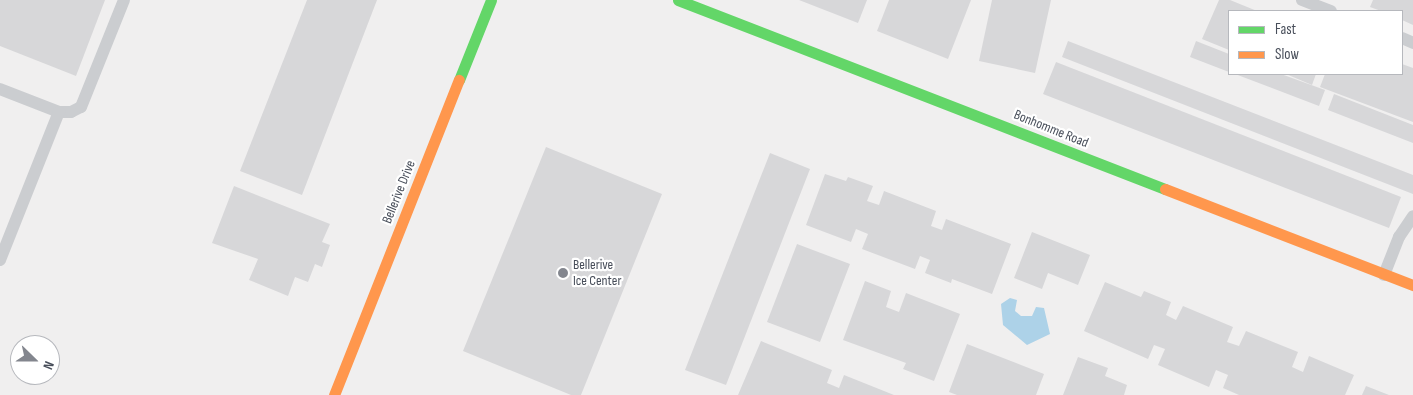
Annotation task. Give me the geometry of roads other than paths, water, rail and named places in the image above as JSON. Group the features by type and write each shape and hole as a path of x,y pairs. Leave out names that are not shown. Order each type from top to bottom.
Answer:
{"street":[{"name":"Bellerive Drive","path":"334,395 491,0"},
{"name":"Bonhomme Road","path":"678,0 1384,275 1413,284"}],"lane":[{"path":"0,89 59,112 71,112 84,102 124,0"},
{"path":"1302,0 1325,6"},
{"path":"0,260 59,112"},
{"path":"1384,275 1399,237 1413,216"}],"water":[{"path":"1010,298 1017,300 1015,311 1021,316 1032,316 1036,307 1044,308 1050,334 1027,345 1003,325 1001,304"}],"place":[{"name":"Bellerive Ice Center","path":"563,273"}]}
